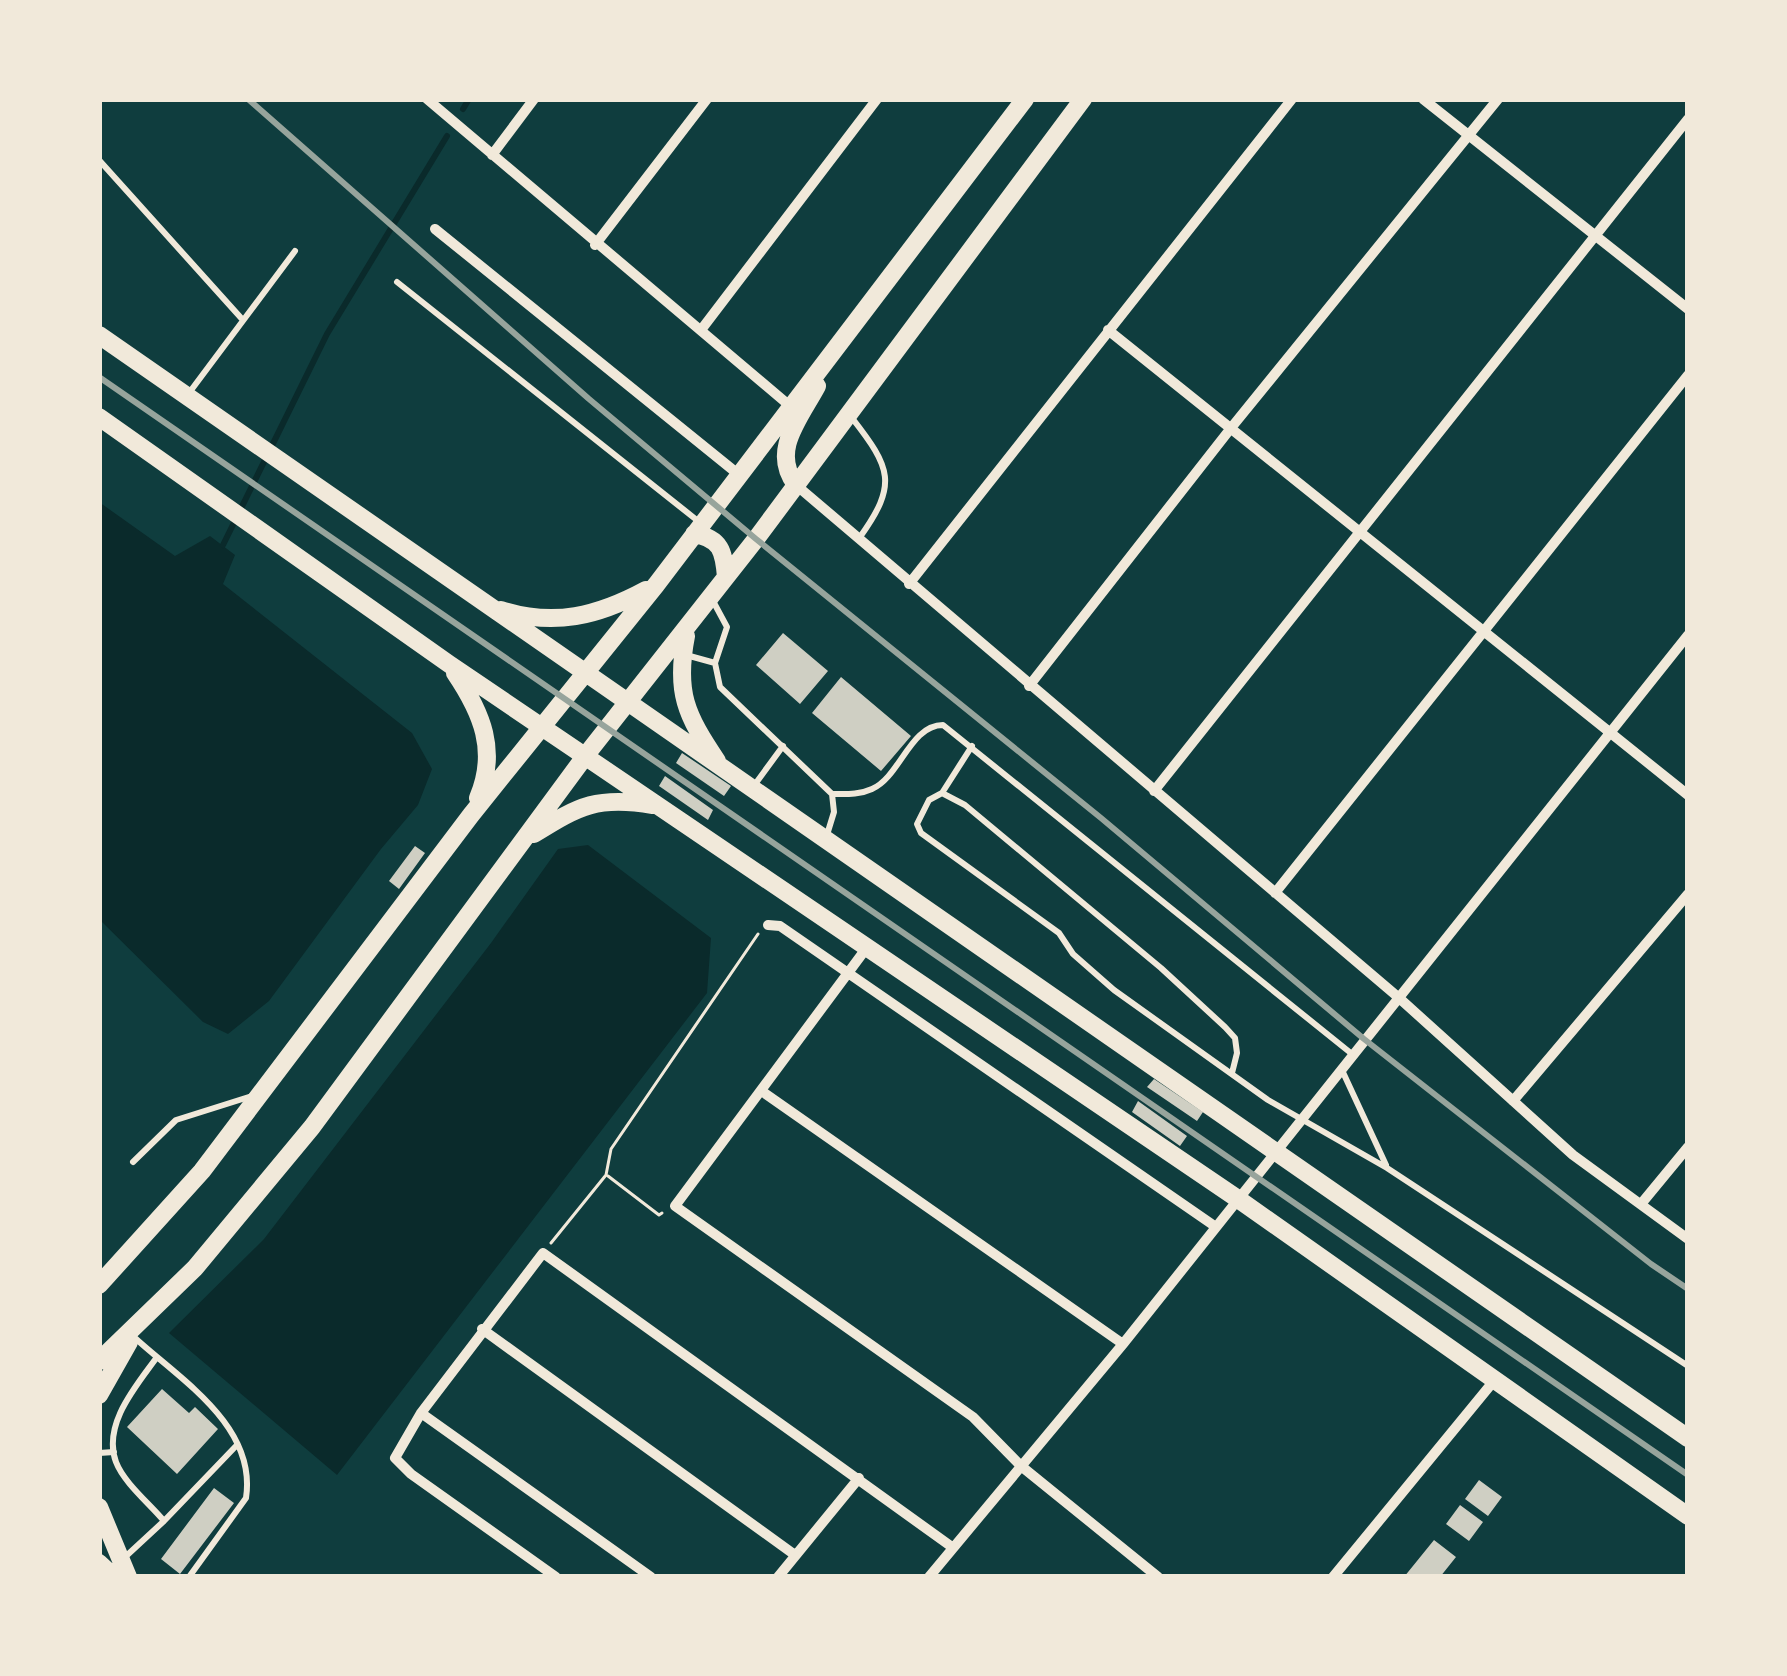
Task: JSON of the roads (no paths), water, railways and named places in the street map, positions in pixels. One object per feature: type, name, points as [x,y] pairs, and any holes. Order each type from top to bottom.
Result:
[{"type":"main road","points":[[99,1285],[160,1221],[262,1094],[471,815],[656,585],[1025,99]]},
{"type":"main road","points":[[99,1361],[195,1268],[312,1127],[586,755],[687,630],[1083,99]]},
{"type":"main road","points":[[99,335],[1688,1438]]},
{"type":"main road","points":[[796,485],[786,469],[784,452],[826,359]]},
{"type":"main road","points":[[99,417],[449,664],[1238,1199],[1688,1516]]},
{"type":"main road","points":[[697,529],[717,542],[727,577]]},
{"type":"main road","points":[[488,606],[520,616],[572,619],[612,609],[656,585]]},
{"type":"main road","points":[[687,630],[681,688],[685,708],[722,770]]},
{"type":"main road","points":[[449,664],[472,699],[488,747],[485,782],[471,815]]},
{"type":"main road","points":[[525,840],[589,802],[662,806]]},
{"type":"main road","points":[[99,1395],[136,1329]]},
{"type":"main road","points":[[99,1507],[121,1571]]},
{"type":"main road","points":[[99,1563],[121,1571]]},
{"type":"street","points":[[427,99],[790,406]]},
{"type":"street","points":[[491,155],[534,99]]},
{"type":"street","points":[[595,244],[707,99]]},
{"type":"street","points":[[700,330],[877,99]]},
{"type":"street","points":[[909,584],[1292,99]]},
{"type":"street","points":[[1424,99],[1688,309]]},
{"type":"street","points":[[1029,686],[1498,99]]},
{"type":"street","points":[[1154,791],[1688,118]]},
{"type":"street","points":[[435,229],[738,474]]},
{"type":"street","points":[[1108,330],[1688,795]]},
{"type":"street","points":[[1275,893],[1688,375]]},
{"type":"street","points":[[796,485],[1398,997],[1573,1155],[1688,1239]]},
{"type":"street","points":[[929,1577],[1123,1343],[1688,634]]},
{"type":"street","points":[[1513,1100],[1688,894]]},
{"type":"street","points":[[768,925],[780,926],[1216,1227]]},
{"type":"street","points":[[868,946],[675,1206],[973,1417],[1021,1466],[1149,1574]]},
{"type":"street","points":[[763,1091],[1123,1343]]},
{"type":"street","points":[[1641,1204],[1688,1147]]},
{"type":"street","points":[[556,1577],[395,1458],[421,1413],[543,1253],[952,1547]]},
{"type":"street","points":[[482,1330],[795,1555]]},
{"type":"street","points":[[1333,1577],[1493,1382]]},
{"type":"street","points":[[421,1413],[651,1577]]},
{"type":"street","points":[[778,1577],[859,1478]]},
{"type":"street","points":[[622,1577],[632,1564]]},
{"type":"lane","points":[[99,160],[242,319]]},
{"type":"lane","points":[[187,396],[295,250]]},
{"type":"lane","points":[[397,282],[697,529]]},
{"type":"lane","points":[[849,413],[887,473],[887,491],[879,510],[858,540]]},
{"type":"lane","points":[[711,598],[727,627],[716,664],[720,687],[832,794],[834,812],[826,841]]},
{"type":"lane","points":[[682,653],[716,664]]},
{"type":"lane","points":[[832,794],[857,794],[881,784],[934,724],[953,730],[1352,1054]]},
{"type":"lane","points":[[972,745],[942,794],[928,800],[922,810],[917,824],[921,833],[1059,933],[1073,954],[1114,989],[1268,1100],[1387,1168],[1688,1366]]},
{"type":"lane","points":[[752,790],[783,746]]},
{"type":"lane","points":[[942,794],[982,819],[1225,1027],[1235,1038],[1232,1073]]},
{"type":"lane","points":[[1341,1068],[1387,1168]]},
{"type":"lane","points":[[133,1162],[176,1120],[262,1094]]},
{"type":"lane","points":[[136,1329],[157,1358],[225,1419],[238,1444],[248,1485],[246,1498],[189,1577]]},
{"type":"lane","points":[[157,1358],[125,1401],[114,1452],[117,1465],[164,1521]]},
{"type":"lane","points":[[121,1571],[238,1444]]},
{"type":"lane","points":[[99,1453],[114,1452]]},
{"type":"water","points":[[99,502],[175,556],[210,536],[235,555],[223,584],[412,733],[432,769],[418,805],[269,1001],[228,1034],[203,1022],[99,919]]},
{"type":"water","points":[[588,845],[711,938],[707,993],[337,1475],[169,1333],[264,1239],[558,849]]},
{"type":"waterway","points":[[463,109],[469,99]]},
{"type":"waterway","points":[[223,545],[327,334],[447,136]]},
{"type":"railway","points":[[248,99],[756,539],[1101,818],[1364,1039],[1688,1289]]},
{"type":"railway","points":[[99,377],[1688,1475]]}]
